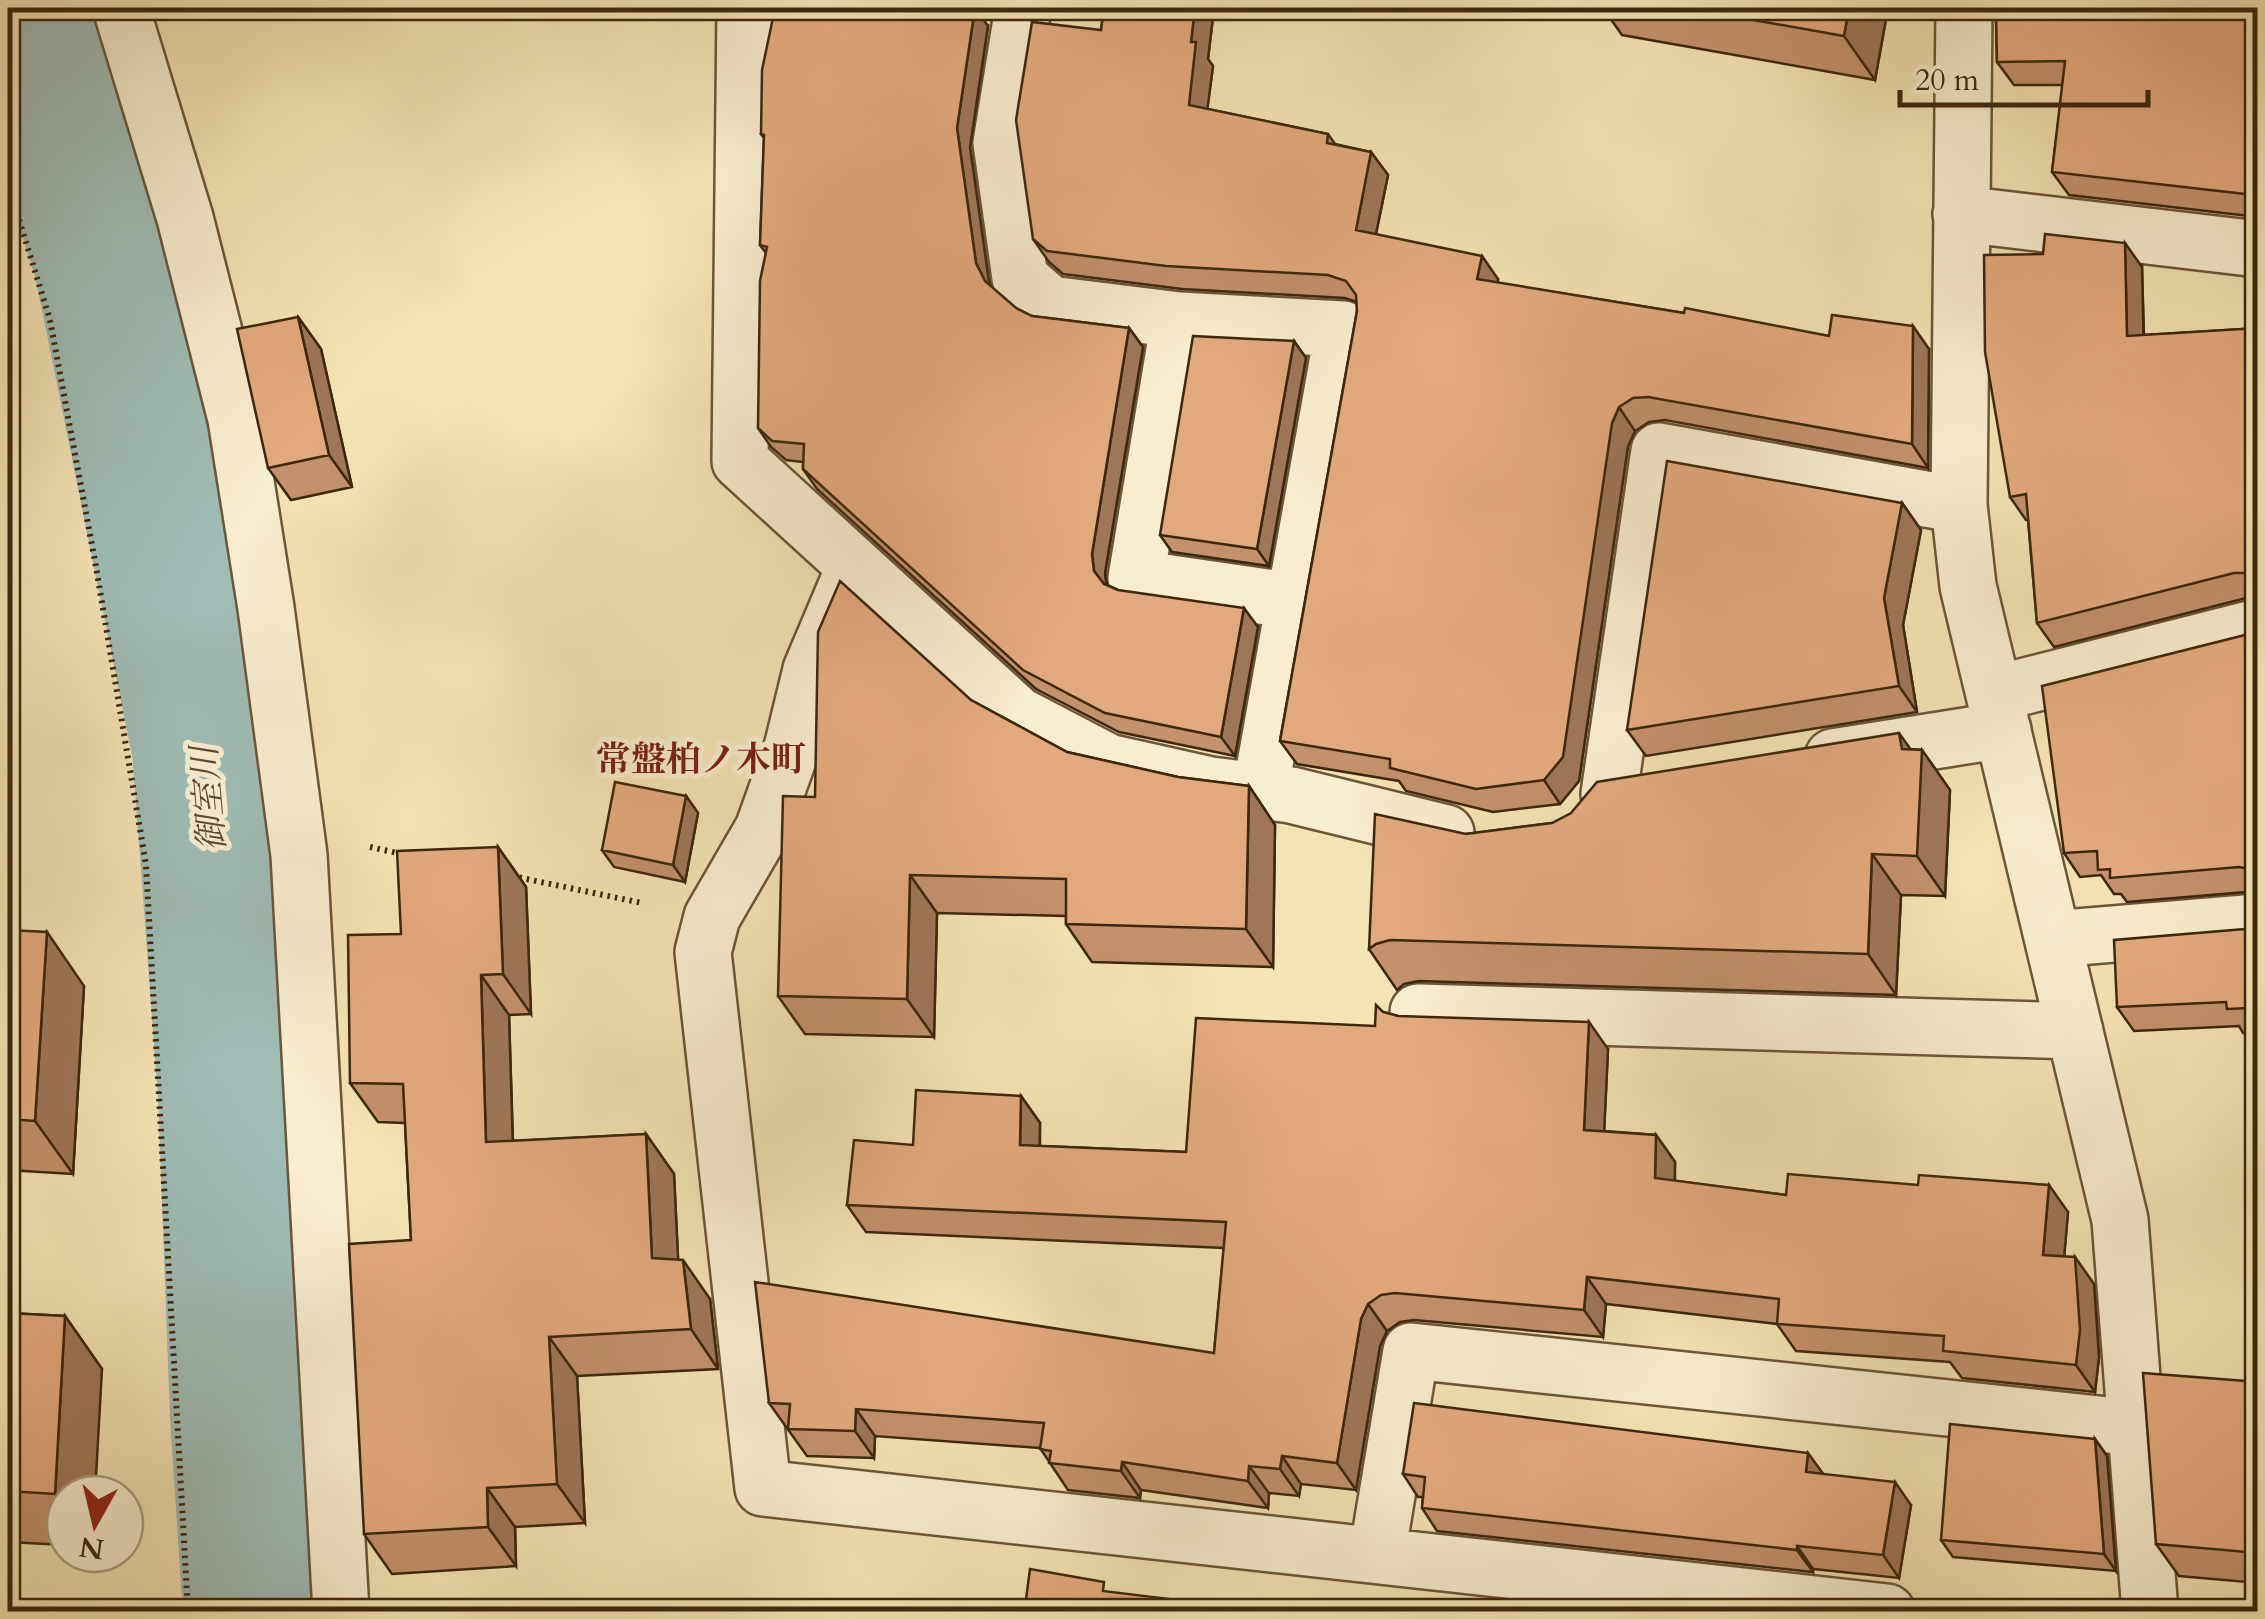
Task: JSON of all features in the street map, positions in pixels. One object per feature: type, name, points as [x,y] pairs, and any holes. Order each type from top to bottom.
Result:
[{"type":"street","points":[[120,8],[186,218],[236,419],[266,608],[295,832],[341,1612]]},
{"type":"street","points":[[745,8],[740,461],[1018,715],[1108,762],[1211,785],[1292,795],[1491,844]]},
{"type":"street","points":[[1023,8],[1001,143],[1020,278],[1050,304],[1179,320],[1343,330],[1260,792]]},
{"type":"street","points":[[1964,8],[1959,505],[1968,586],[2120,1220],[2149,1611]]},
{"type":"street","points":[[1962,214],[2258,249]]},
{"type":"street","points":[[1179,320],[1136,578],[1295,601]]},
{"type":"street","points":[[1668,784],[1592,814],[1659,452],[1959,505]]},
{"type":"street","points":[[855,566],[810,670],[792,748],[763,829],[712,917],[702,952],[763,1488],[1786,1606],[1887,1612]]},
{"type":"street","points":[[1786,765],[1999,712],[2258,627]]},
{"type":"street","points":[[2053,939],[2258,922]]},
{"type":"street","points":[[1418,1012],[2075,1031]]},
{"type":"street","points":[[1377,1556],[1410,1351],[2136,1428]]},
{"type":"path","points":[[8,184],[50,320],[146,865],[188,1612]]},
{"type":"path","points":[[295,832],[409,856]]},
{"type":"path","points":[[504,875],[712,917]]},
{"type":"building","points":[[775,8],[975,8],[957,128],[976,263],[985,281],[1016,308],[1032,316],[1129,328],[1092,554],[1094,571],[1104,584],[1118,590],[1244,608],[1221,737],[1105,713],[1023,670],[803,469],[804,444],[772,441],[758,428],[760,281],[767,247],[760,245],[762,70]]},
{"type":"building","points":[[1104,8],[1195,8],[1191,42],[1196,42],[1189,105],[1328,134],[1327,143],[1371,152],[1356,230],[1482,256],[1477,279],[1684,313],[1685,308],[1829,336],[1832,315],[1913,326],[1912,444],[1648,397],[1633,398],[1619,407],[1612,423],[1563,757],[1544,780],[1476,789],[1390,768],[1390,759],[1280,741],[1357,311],[1356,295],[1346,281],[1328,275],[1166,266],[1047,251],[1033,239],[1016,120],[1032,22],[1101,30]]},
{"type":"building","points":[[1686,8],[1849,8],[1844,36]]},
{"type":"building","points":[[1991,8],[2258,8],[2258,200],[2245,194],[2052,172],[2065,61],[1997,62],[1996,14],[1991,14]]},
{"type":"building","points":[[2045,234],[2125,243],[2127,336],[2258,328],[2258,578],[2249,573],[2234,573],[2037,623],[2026,494],[2010,497],[1985,352],[1984,255],[2043,254]]},
{"type":"building","points":[[298,317],[329,455],[268,468],[237,329]]},
{"type":"building","points":[[1193,336],[1294,341],[1257,549],[1160,535]]},
{"type":"building","points":[[1667,461],[1902,503],[1884,598],[1899,686],[1627,730]]},
{"type":"building","points":[[840,581],[971,700],[1067,752],[1178,777],[1249,786],[1246,929],[1066,924],[1066,879],[910,875],[907,999],[778,996],[783,796],[815,797],[818,632]]},
{"type":"building","points":[[2258,629],[2258,873],[2239,867],[2110,878],[2110,869],[2098,870],[2097,851],[2064,853],[2042,686]]},
{"type":"building","points":[[1899,733],[1902,749],[1922,750],[1917,856],[1872,854],[1868,954],[1390,940],[1369,949],[1375,814],[1466,834],[1552,823],[1571,813],[1597,782]]},
{"type":"building","points":[[615,782],[686,796],[673,865],[602,850]]},
{"type":"building","points":[[498,847],[503,974],[481,975],[486,1142],[646,1134],[652,1258],[683,1260],[691,1329],[549,1337],[557,1484],[487,1488],[488,1527],[364,1534],[349,1244],[411,1240],[403,1084],[350,1083],[348,935],[401,934],[397,851]]},
{"type":"building","points":[[2258,925],[2258,1011],[2227,1009],[2226,1002],[2117,1007],[2114,940]]},
{"type":"building","points":[[8,930],[47,932],[35,1121],[8,1119]]},
{"type":"building","points":[[1376,1005],[1383,1012],[1398,1016],[1589,1022],[1584,1130],[1656,1135],[1655,1178],[1786,1195],[1788,1174],[1918,1185],[1919,1175],[2049,1185],[2043,1255],[2075,1257],[2080,1330],[2076,1365],[1943,1351],[1944,1336],[1777,1324],[1779,1299],[1587,1277],[1584,1310],[1395,1293],[1381,1295],[1368,1304],[1361,1319],[1337,1463],[1282,1456],[1280,1469],[1249,1466],[1248,1481],[1122,1462],[1121,1471],[1049,1463],[1051,1451],[1040,1449],[1044,1423],[856,1409],[855,1431],[788,1429],[790,1404],[769,1403],[755,1282],[1214,1353],[1226,1222],[847,1205],[854,1140],[913,1145],[916,1090],[1021,1096],[1020,1145],[1186,1152],[1196,1018],[1375,1026]]},
{"type":"building","points":[[8,1313],[65,1316],[56,1474],[45,1474],[45,1493],[8,1491]]},
{"type":"building","points":[[2143,1373],[2258,1382],[2258,1553],[2156,1544]]},
{"type":"building","points":[[1414,1403],[1808,1453],[1806,1472],[1895,1482],[1883,1555],[1797,1546],[1797,1550],[1422,1508],[1425,1477],[1403,1474]]},
{"type":"building","points":[[1950,1424],[2095,1439],[2104,1554],[1941,1540]]},
{"type":"building","points":[[1030,1569],[1104,1582],[1103,1591],[1186,1601],[1186,1607],[1230,1612],[991,1612],[992,1604],[1025,1607]]},
{"type":"building","points":[[914,1604],[985,1612],[913,1612]]},
{"type":"building","points":[[1941,1606],[1964,1612],[1941,1612]]},
{"type":"waterway","name":"御室川","points":[[27,8],[107,258],[206,748],[232,1095],[244,1416],[257,1612]]},
{"type":"district","name":"常盤柏ノ木町","points":[[701,759]]}]
